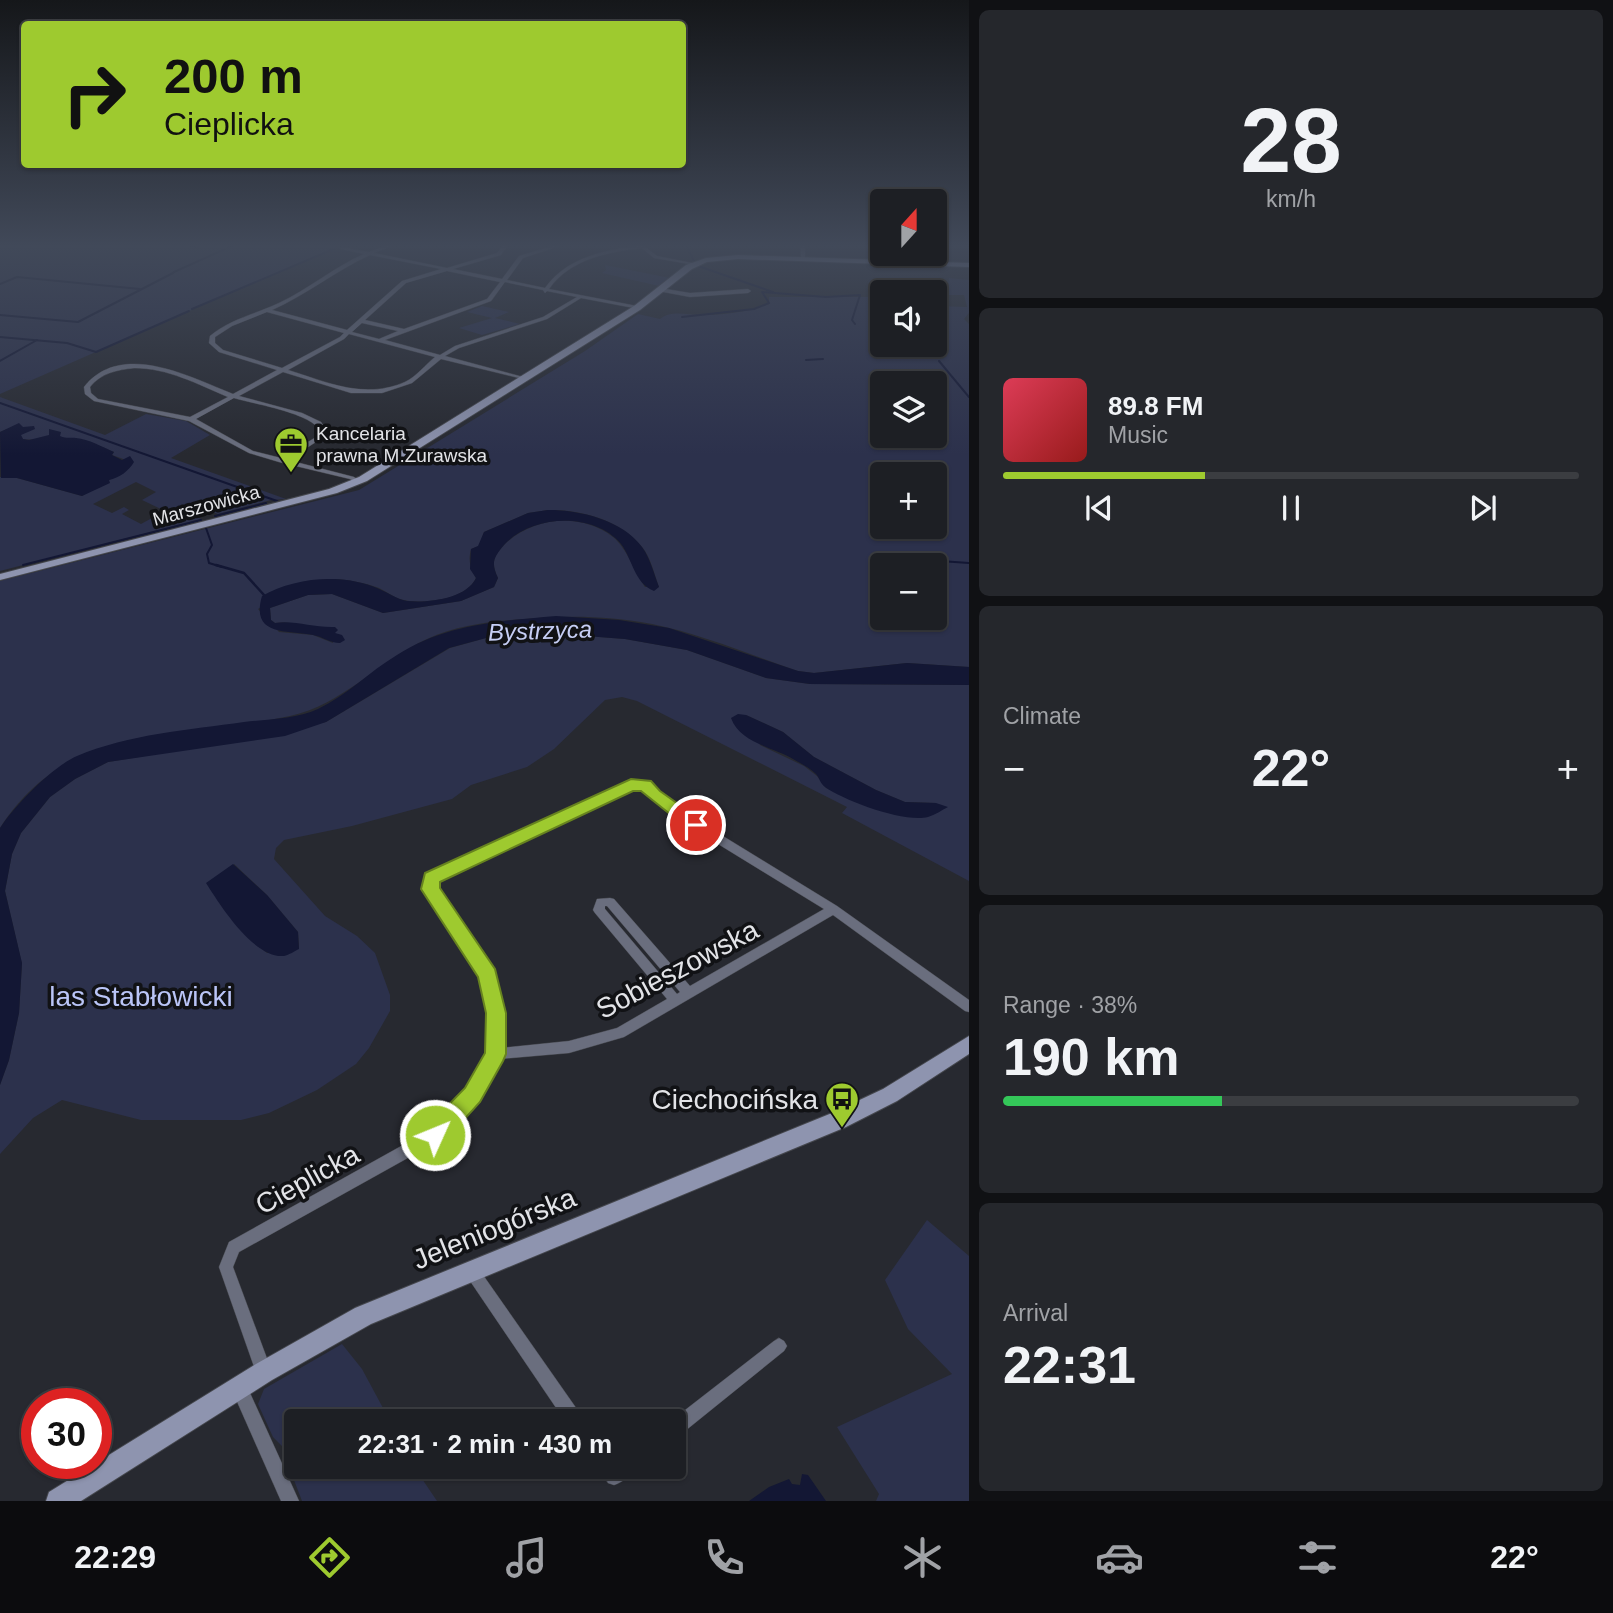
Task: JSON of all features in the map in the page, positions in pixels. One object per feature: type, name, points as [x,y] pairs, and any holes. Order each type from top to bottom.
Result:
[{"type":"street","points":[[256,315],[216,333],[211,342],[221,351],[351,391],[382,391],[410,382],[441,356],[475,340],[550,315]]},
{"type":"street","points":[[282,315],[525,379]]},
{"type":"street","points":[[191,419],[349,333],[368,315]]},
{"type":"street","points":[[380,340],[450,315]]},
{"type":"street","name":"Marszowicka","points":[[0,577],[333,491],[390,464],[626,315]]},
{"type":"street","points":[[362,321],[404,332]]},
{"type":"street","points":[[281,461],[320,437],[324,432],[323,427],[297,413],[233,396],[174,373],[144,367],[108,372],[94,379],[87,387],[89,396],[101,402],[191,419],[251,452],[281,461],[356,481]]},
{"type":"street","name":"Cieplicka","points":[[264,1372],[226,1267],[233,1247],[435,1135],[472,1095],[495,1054],[496,1013],[492,986],[478,958],[431,890],[429,883],[438,874],[631,785],[645,786],[686,819],[833,909]]},
{"type":"street","points":[[676,1001],[599,910],[599,903],[610,902],[689,994]]},
{"type":"street","points":[[833,909],[969,1007]]},
{"type":"street","name":"Sobieszowska","points":[[495,1054],[550,1050],[620,1033],[833,909]]},
{"type":"street","name":"Jeleniogórska","points":[[58,1501],[264,1372],[363,1316],[839,1120],[890,1095],[969,1044]]},
{"type":"street","points":[[471,1270],[567,1409]]},
{"type":"street","points":[[686,1420],[779,1346]]},
{"type":"street","points":[[239,1388],[290,1501]]},
{"type":"green space","points":[[0,315],[180,315],[0,394]]},
{"type":"green space","points":[[480,315],[502,315],[495,318],[520,324],[482,335],[459,328],[492,318]]},
{"type":"green space","points":[[637,315],[660,319],[670,315],[870,315],[870,357],[947,357],[947,315],[967,315],[964,319],[969,324],[969,667],[907,663],[814,673],[798,671],[689,633],[636,621],[557,617],[475,624],[451,630],[409,648],[344,693],[309,710],[249,723],[130,740],[94,751],[59,768],[28,793],[0,828],[0,581],[359,490],[585,351]],"holes":[[[560,510],[599,518],[623,530],[645,551],[659,587],[645,587],[626,553],[613,537],[586,524],[557,521],[528,528],[504,545],[494,560],[498,578],[494,587],[461,601],[383,613],[332,594],[308,595],[270,608],[271,620],[275,623],[330,627],[334,632],[333,643],[313,635],[279,632],[258,609],[303,586],[332,579],[368,584],[409,601],[447,598],[464,591],[476,578],[470,564],[470,553],[471,549],[479,546],[484,532],[528,513]]]},
{"type":"green space","points":[[0,397],[105,435],[146,414],[186,421],[210,435],[171,458],[286,499],[271,500],[218,514],[204,509],[194,515],[201,519],[0,571],[0,477],[17,478],[82,496],[111,479],[126,460],[112,455],[114,452],[84,441],[55,436],[23,439],[20,435],[24,433],[7,429],[0,432]],"holes":[[[136,482],[156,492],[142,500],[165,511],[141,524],[122,514],[129,510],[124,507],[112,513],[93,504]]]},
{"type":"green space","name":"las Stabłowicki","points":[[535,632],[625,639],[687,650],[766,678],[810,684],[969,685],[969,881],[842,813],[847,807],[637,701],[622,697],[605,700],[554,749],[527,767],[471,785],[452,799],[352,826],[284,840],[276,848],[274,859],[325,916],[357,936],[375,953],[390,995],[390,1011],[369,1048],[356,1064],[317,1090],[269,1113],[241,1120],[141,1120],[62,1100],[33,1118],[0,1154],[0,1085],[9,1060],[19,1013],[22,964],[5,891],[12,854],[21,833],[50,797],[75,779],[108,762],[218,744],[326,722],[450,648],[486,638]],"holes":[[[746,715],[783,732],[814,757],[876,790],[905,802],[936,803],[875,809],[826,788],[817,776],[804,766],[760,745]],[[234,864],[267,895],[298,932],[299,948],[267,953],[249,938],[220,904]]]},
{"type":"green space","points":[[927,1220],[969,1256],[969,1501],[876,1501],[879,1494],[837,1427],[952,1374],[908,1329],[885,1280]]},
{"type":"green space","points":[[342,1344],[362,1369],[384,1409],[284,1409],[284,1448],[273,1437],[258,1404],[264,1389]]},
{"type":"green space","points":[[294,1479],[422,1479],[437,1501],[302,1501]]},
{"type":"water","points":[[19,423],[23,427],[34,426],[35,429],[21,435],[23,439],[49,435],[49,429],[61,432],[62,437],[81,439],[114,452],[112,455],[122,460],[130,456],[134,462],[123,474],[109,480],[110,483],[82,496],[17,478],[1,478],[0,432]]},
{"type":"water","points":[[548,510],[600,518],[623,530],[645,551],[659,587],[654,591],[642,583],[625,550],[609,533],[595,526],[562,521],[546,523],[516,535],[495,557],[494,568],[498,578],[494,587],[461,601],[383,613],[332,594],[308,595],[270,608],[271,620],[275,623],[335,627],[338,630],[335,633],[342,635],[345,640],[340,643],[313,635],[274,629],[261,619],[262,596],[287,585],[315,580],[339,579],[362,583],[407,601],[435,600],[455,595],[464,591],[476,578],[470,569],[471,549],[478,546],[484,532],[528,513]]},
{"type":"water","name":"Bystrzyca","points":[[556,616],[619,620],[669,628],[798,671],[814,673],[907,663],[969,667],[969,685],[810,684],[766,678],[687,650],[625,639],[533,632],[486,638],[449,648],[326,722],[285,736],[108,762],[75,779],[50,797],[21,833],[12,854],[5,891],[22,963],[19,1013],[9,1060],[0,1085],[0,828],[24,798],[46,778],[77,756],[117,743],[159,734],[301,715],[318,709],[397,655],[454,630]]},
{"type":"water","points":[[738,714],[783,732],[814,757],[876,790],[905,802],[936,803],[948,807],[931,816],[905,817],[875,810],[846,798],[825,787],[816,774],[805,766],[749,739],[735,726],[731,718]]},
{"type":"water","points":[[233,864],[267,895],[298,932],[299,949],[284,956],[273,955],[250,940],[229,917],[206,883]]},
{"type":"water","points":[[802,1474],[808,1475],[826,1501],[749,1501],[769,1487],[789,1479],[792,1484],[800,1485]]},
{"type":"waterway","points":[[1,315],[78,322],[91,315]]},
{"type":"waterway","points":[[37,340],[67,343],[96,352],[180,315]]},
{"type":"waterway","points":[[682,317],[700,315]]},
{"type":"waterway","points":[[854,315],[852,320],[855,324]]},
{"type":"waterway","points":[[0,337],[37,340]]},
{"type":"waterway","points":[[0,361],[37,340]]},
{"type":"waterway","points":[[806,360],[823,359]]},
{"type":"waterway","points":[[939,361],[969,397]]},
{"type":"waterway","points":[[0,403],[277,501]]},
{"type":"waterway","points":[[215,516],[266,503]]},
{"type":"waterway","points":[[23,565],[201,520]]},
{"type":"waterway","points":[[206,528],[212,545],[207,554],[209,563],[222,567]]},
{"type":"waterway","points":[[947,561],[969,563]]},
{"type":"waterway","points":[[216,565],[244,573],[264,595]]},
{"type":"place","name":"Kancelaria prawna M.Zurawska","points":[[291,474]]},
{"type":"place","name":"Ciechocińska","points":[[842,1129]]},
{"type":"route","points":[[435,1135],[461,1110],[492,1062],[495,1054],[496,1013],[488,975],[430,889],[431,878],[637,783],[645,786],[654,796],[696,825]]}]
